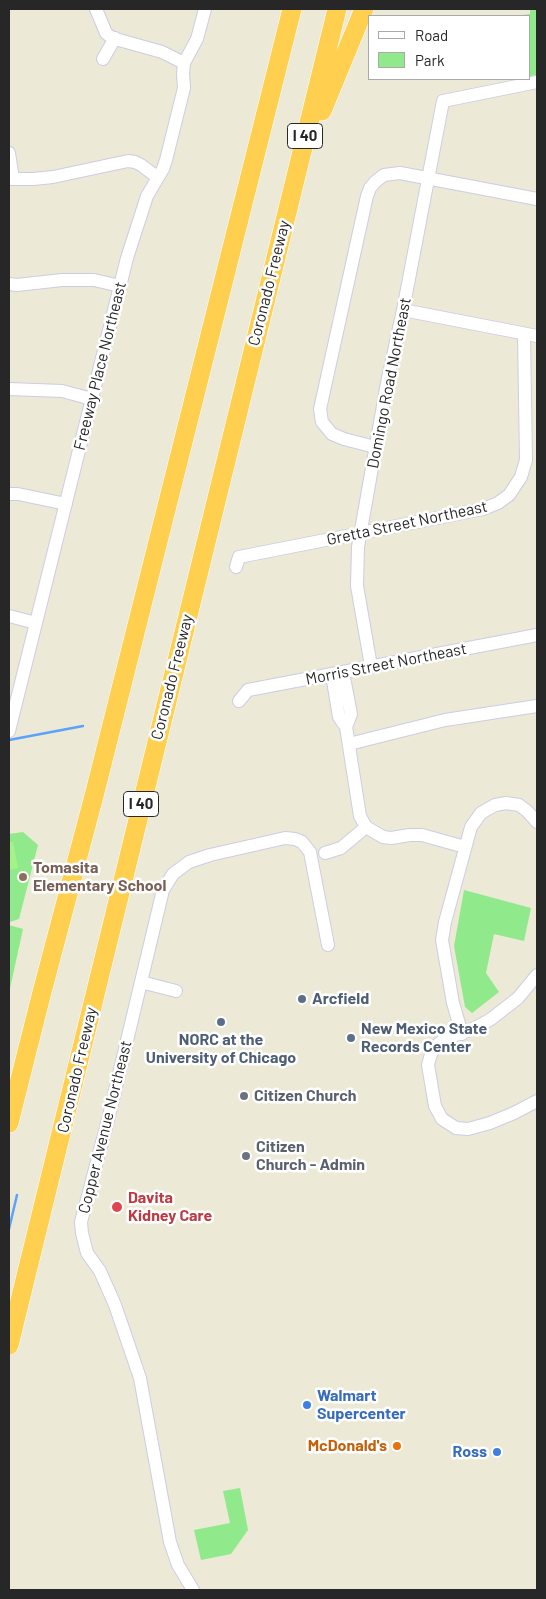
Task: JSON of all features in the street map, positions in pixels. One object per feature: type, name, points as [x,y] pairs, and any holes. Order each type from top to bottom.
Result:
[{"type":"highway","points":[[258,140],[281,9]]},
{"type":"highway","name":"I 40","points":[[9,1123],[95,792],[292,9]]},
{"type":"highway","name":"Coronado Freeway","points":[[9,1345],[337,9]]},
{"type":"highway","points":[[274,263],[320,115],[364,9]]},
{"type":"street","points":[[96,9],[106,33],[115,38],[162,52],[184,63]]},
{"type":"street","name":"Freeway Place Northeast","points":[[9,731],[120,286],[147,196],[163,169],[166,160],[184,88],[182,74],[184,63],[197,39],[205,9]]},
{"type":"street","points":[[103,59],[115,38]]},
{"type":"street","name":"Domingo Road Northeast","points":[[371,666],[357,586],[356,561],[443,100],[537,82]]},
{"type":"street","points":[[9,153],[11,179],[53,177],[128,162],[135,162],[141,165],[158,177]]},
{"type":"street","points":[[376,447],[332,434],[322,422],[321,403],[370,188],[380,178],[389,174],[400,173],[537,199]]},
{"type":"street","points":[[9,284],[62,280],[94,280],[120,286]]},
{"type":"street","points":[[403,310],[537,336]]},
{"type":"street","name":"Gretta Street Northeast","points":[[236,567],[239,557],[483,509],[498,503],[514,489],[521,477],[526,460],[524,335]]},
{"type":"street","points":[[9,389],[62,391],[92,399]]},
{"type":"street","points":[[9,494],[18,494],[66,504]]},
{"type":"street","points":[[9,616],[36,623]]},
{"type":"street","name":"Morris Street Northeast","points":[[239,702],[248,690],[537,635]]},
{"type":"street","points":[[338,673],[339,717],[346,727],[360,816],[366,828],[383,837],[422,835],[465,847]]},
{"type":"street","points":[[349,744],[445,720],[537,706]]},
{"type":"street","points":[[462,1034],[453,1003],[442,940],[445,922],[471,828],[481,812],[490,807],[512,803],[527,810],[537,822]]},
{"type":"street","points":[[325,853],[341,848],[366,828]]},
{"type":"street","name":"Copper Avenue Northeast","points":[[193,1590],[178,1565],[170,1542],[140,1378],[115,1305],[100,1271],[87,1253],[82,1233],[83,1211],[109,1116],[163,890],[173,874],[190,862],[210,855],[285,838],[302,842],[310,852],[328,945]]},
{"type":"street","points":[[537,975],[523,993],[507,1008],[483,1024],[462,1034],[445,1039],[437,1045],[431,1054],[428,1065],[435,1106],[442,1119],[451,1126],[462,1129],[502,1119],[537,1101]]},
{"type":"street","points":[[141,982],[176,991]]},
{"type":"green space","points":[[530,9],[537,9],[537,75],[531,76],[531,15],[522,15],[530,14]]},
{"type":"green space","points":[[23,832],[38,845],[19,919],[10,922],[9,834]]},
{"type":"green space","points":[[9,842],[13,842],[18,868],[9,870]]},
{"type":"green space","points":[[464,890],[531,908],[524,941],[494,934],[486,973],[499,992],[472,1013],[465,1007],[454,946]]},
{"type":"green space","points":[[9,925],[23,929],[9,993]]},
{"type":"green space","points":[[240,1488],[248,1530],[231,1554],[201,1560],[194,1530],[230,1523],[223,1491]]},
{"type":"waterway","points":[[9,740],[83,726]]},
{"type":"waterway","points":[[9,1229],[17,1195]]},
{"type":"place","name":"Tomasita Elementary School","points":[[23,877]]},
{"type":"place","name":"Arcfield","points":[[302,999]]},
{"type":"place","name":"NORC at the University of Chicago","points":[[221,1022]]},
{"type":"place","name":"New Mexico State Records Center","points":[[351,1038]]},
{"type":"place","name":"Citizen Church","points":[[244,1096]]},
{"type":"place","name":"Citizen Church - Admin","points":[[246,1156]]},
{"type":"place","name":"Davita Kidney Care","points":[[117,1207]]},
{"type":"place","name":"Walmart Supercenter","points":[[307,1405]]},
{"type":"place","name":"McDonald's","points":[[397,1446]]},
{"type":"place","name":"Ross","points":[[497,1452]]}]
